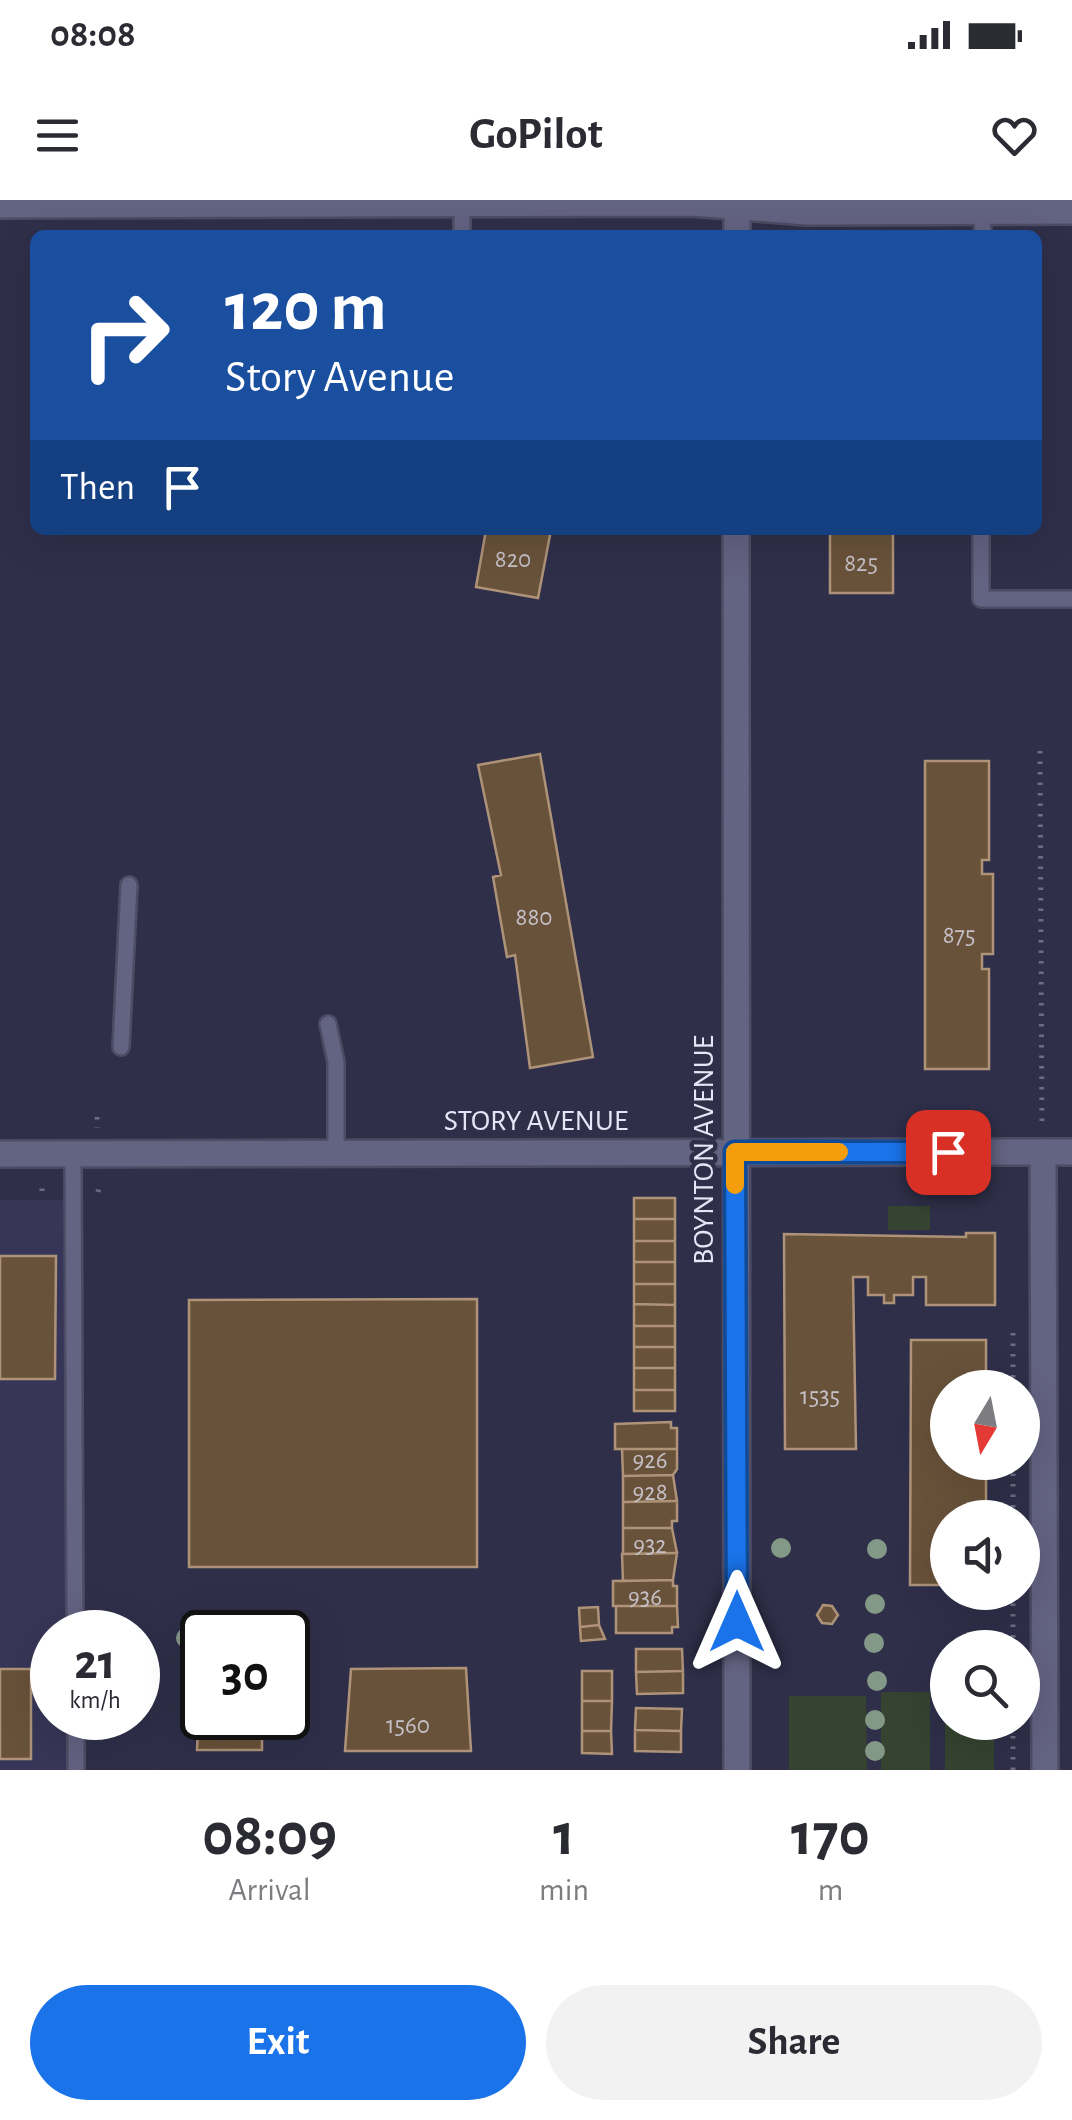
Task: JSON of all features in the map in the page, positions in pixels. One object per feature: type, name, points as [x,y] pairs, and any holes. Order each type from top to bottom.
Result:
[{"type":"street","points":[[0,205],[737,206],[983,223],[1072,212]]},
{"type":"street","points":[[737,206],[737,230]]},
{"type":"street","name":"BOYNTON AVENUE","points":[[736,535],[737,1770]]},
{"type":"street","points":[[1043,1152],[1045,1770]]},
{"type":"street","name":"STORY AVENUE","points":[[0,1154],[1072,1152]]},
{"type":"lane","points":[[462,204],[462,230]]},
{"type":"lane","points":[[981,535],[981,600],[1072,599]]},
{"type":"lane","points":[[121,1047],[129,884]]},
{"type":"lane","points":[[328,1024],[336,1062],[336,1153]]},
{"type":"lane","points":[[73,1154],[76,1610]]},
{"type":"lane","points":[[76,1740],[76,1770]]},
{"type":"path","points":[[1040,751],[1043,1152]]},
{"type":"path","points":[[96,1117],[97,1128]]},
{"type":"path","points":[[1013,1326],[1013,1370]]},
{"type":"path","points":[[1013,1740],[1013,1770]]},
{"type":"shaded area","points":[[0,1200],[82,1200],[85,1610],[30,1610],[30,1740],[85,1740],[86,1770],[0,1770]]},
{"type":"green space","points":[[888,1206],[930,1206],[930,1230],[888,1230]]},
{"type":"green space","points":[[881,1692],[930,1692],[930,1770],[881,1770]]},
{"type":"green space","points":[[789,1696],[866,1696],[867,1770],[789,1770]]},
{"type":"green space","points":[[945,1740],[994,1740],[994,1770],[945,1770]]},
{"type":"building","points":[[485,535],[550,535],[538,598],[476,587]]},
{"type":"building","points":[[830,535],[893,535],[893,593],[830,593]]},
{"type":"building","points":[[540,754],[593,1057],[530,1068],[515,955],[507,957],[493,877],[501,875],[478,765]]},
{"type":"building","points":[[925,761],[989,761],[989,860],[982,860],[982,874],[993,874],[993,954],[982,954],[982,969],[989,969],[989,1069],[925,1069]]},
{"type":"building","points":[[634,1198],[675,1198],[675,1219],[634,1219]]},
{"type":"building","points":[[634,1219],[675,1219],[675,1241],[634,1241]]},
{"type":"building","points":[[966,1233],[995,1233],[995,1305],[926,1305],[926,1277],[913,1277],[913,1295],[894,1295],[894,1303],[884,1303],[884,1295],[868,1295],[868,1277],[853,1277],[856,1449],[785,1449],[784,1234],[966,1237]]},
{"type":"building","points":[[634,1241],[675,1241],[675,1262],[634,1262]]},
{"type":"building","points":[[0,1256],[56,1256],[55,1379],[0,1379]]},
{"type":"building","points":[[634,1262],[675,1262],[675,1284],[634,1284]]},
{"type":"building","points":[[634,1284],[675,1284],[675,1305],[634,1304]]},
{"type":"building","points":[[477,1299],[477,1567],[189,1567],[189,1300]]},
{"type":"building","points":[[634,1304],[675,1305],[675,1326],[634,1326]]},
{"type":"building","points":[[634,1326],[675,1326],[675,1347],[634,1347]]},
{"type":"building","points":[[911,1340],[986,1340],[986,1370],[930,1370],[930,1480],[986,1480],[986,1500],[930,1500],[930,1585],[910,1585]]},
{"type":"building","points":[[634,1347],[675,1347],[675,1368],[634,1368]]},
{"type":"building","points":[[634,1368],[675,1368],[675,1390],[634,1390]]},
{"type":"building","points":[[634,1390],[675,1390],[675,1411],[634,1411]]},
{"type":"building","points":[[671,1422],[671,1428],[677,1428],[677,1449],[615,1449],[615,1424]]},
{"type":"building","points":[[622,1449],[677,1449],[677,1469],[673,1475],[623,1476]]},
{"type":"building","points":[[673,1475],[677,1501],[623,1502],[623,1476]]},
{"type":"building","points":[[677,1501],[677,1521],[672,1521],[672,1528],[623,1528],[623,1502]]},
{"type":"building","points":[[623,1528],[672,1528],[677,1553],[623,1554]]},
{"type":"building","points":[[677,1553],[673,1580],[623,1581],[622,1554]]},
{"type":"building","points":[[673,1580],[673,1586],[677,1586],[677,1606],[613,1606],[613,1581]]},
{"type":"building","points":[[823,1605],[832,1606],[838,1615],[832,1624],[822,1623],[817,1615]]},
{"type":"building","points":[[616,1606],[677,1606],[678,1627],[672,1627],[672,1633],[616,1633]]},
{"type":"building","points":[[598,1607],[599,1625],[580,1627],[579,1608]]},
{"type":"building","points":[[599,1625],[605,1639],[581,1641],[580,1627]]},
{"type":"building","points":[[636,1649],[682,1649],[683,1671],[636,1672]]},
{"type":"building","points":[[466,1668],[471,1751],[345,1751],[351,1669]]},
{"type":"building","points":[[0,1669],[30,1669],[31,1759],[0,1759]]},
{"type":"building","points":[[582,1671],[612,1671],[612,1701],[582,1701]]},
{"type":"building","points":[[683,1671],[683,1693],[637,1694],[636,1672]]},
{"type":"building","points":[[582,1701],[612,1701],[611,1731],[582,1731]]},
{"type":"building","points":[[636,1708],[682,1709],[681,1731],[635,1730]]},
{"type":"building","points":[[635,1730],[681,1731],[681,1752],[635,1751]]},
{"type":"building","points":[[582,1731],[611,1731],[612,1754],[582,1753]]},
{"type":"building","points":[[197,1740],[262,1740],[262,1750],[197,1750]]},
{"type":"slow traffic","points":[[735,1185],[735,1152],[839,1152]]},
{"type":"route","points":[[737,1622],[735,1152],[948,1152]]}]
